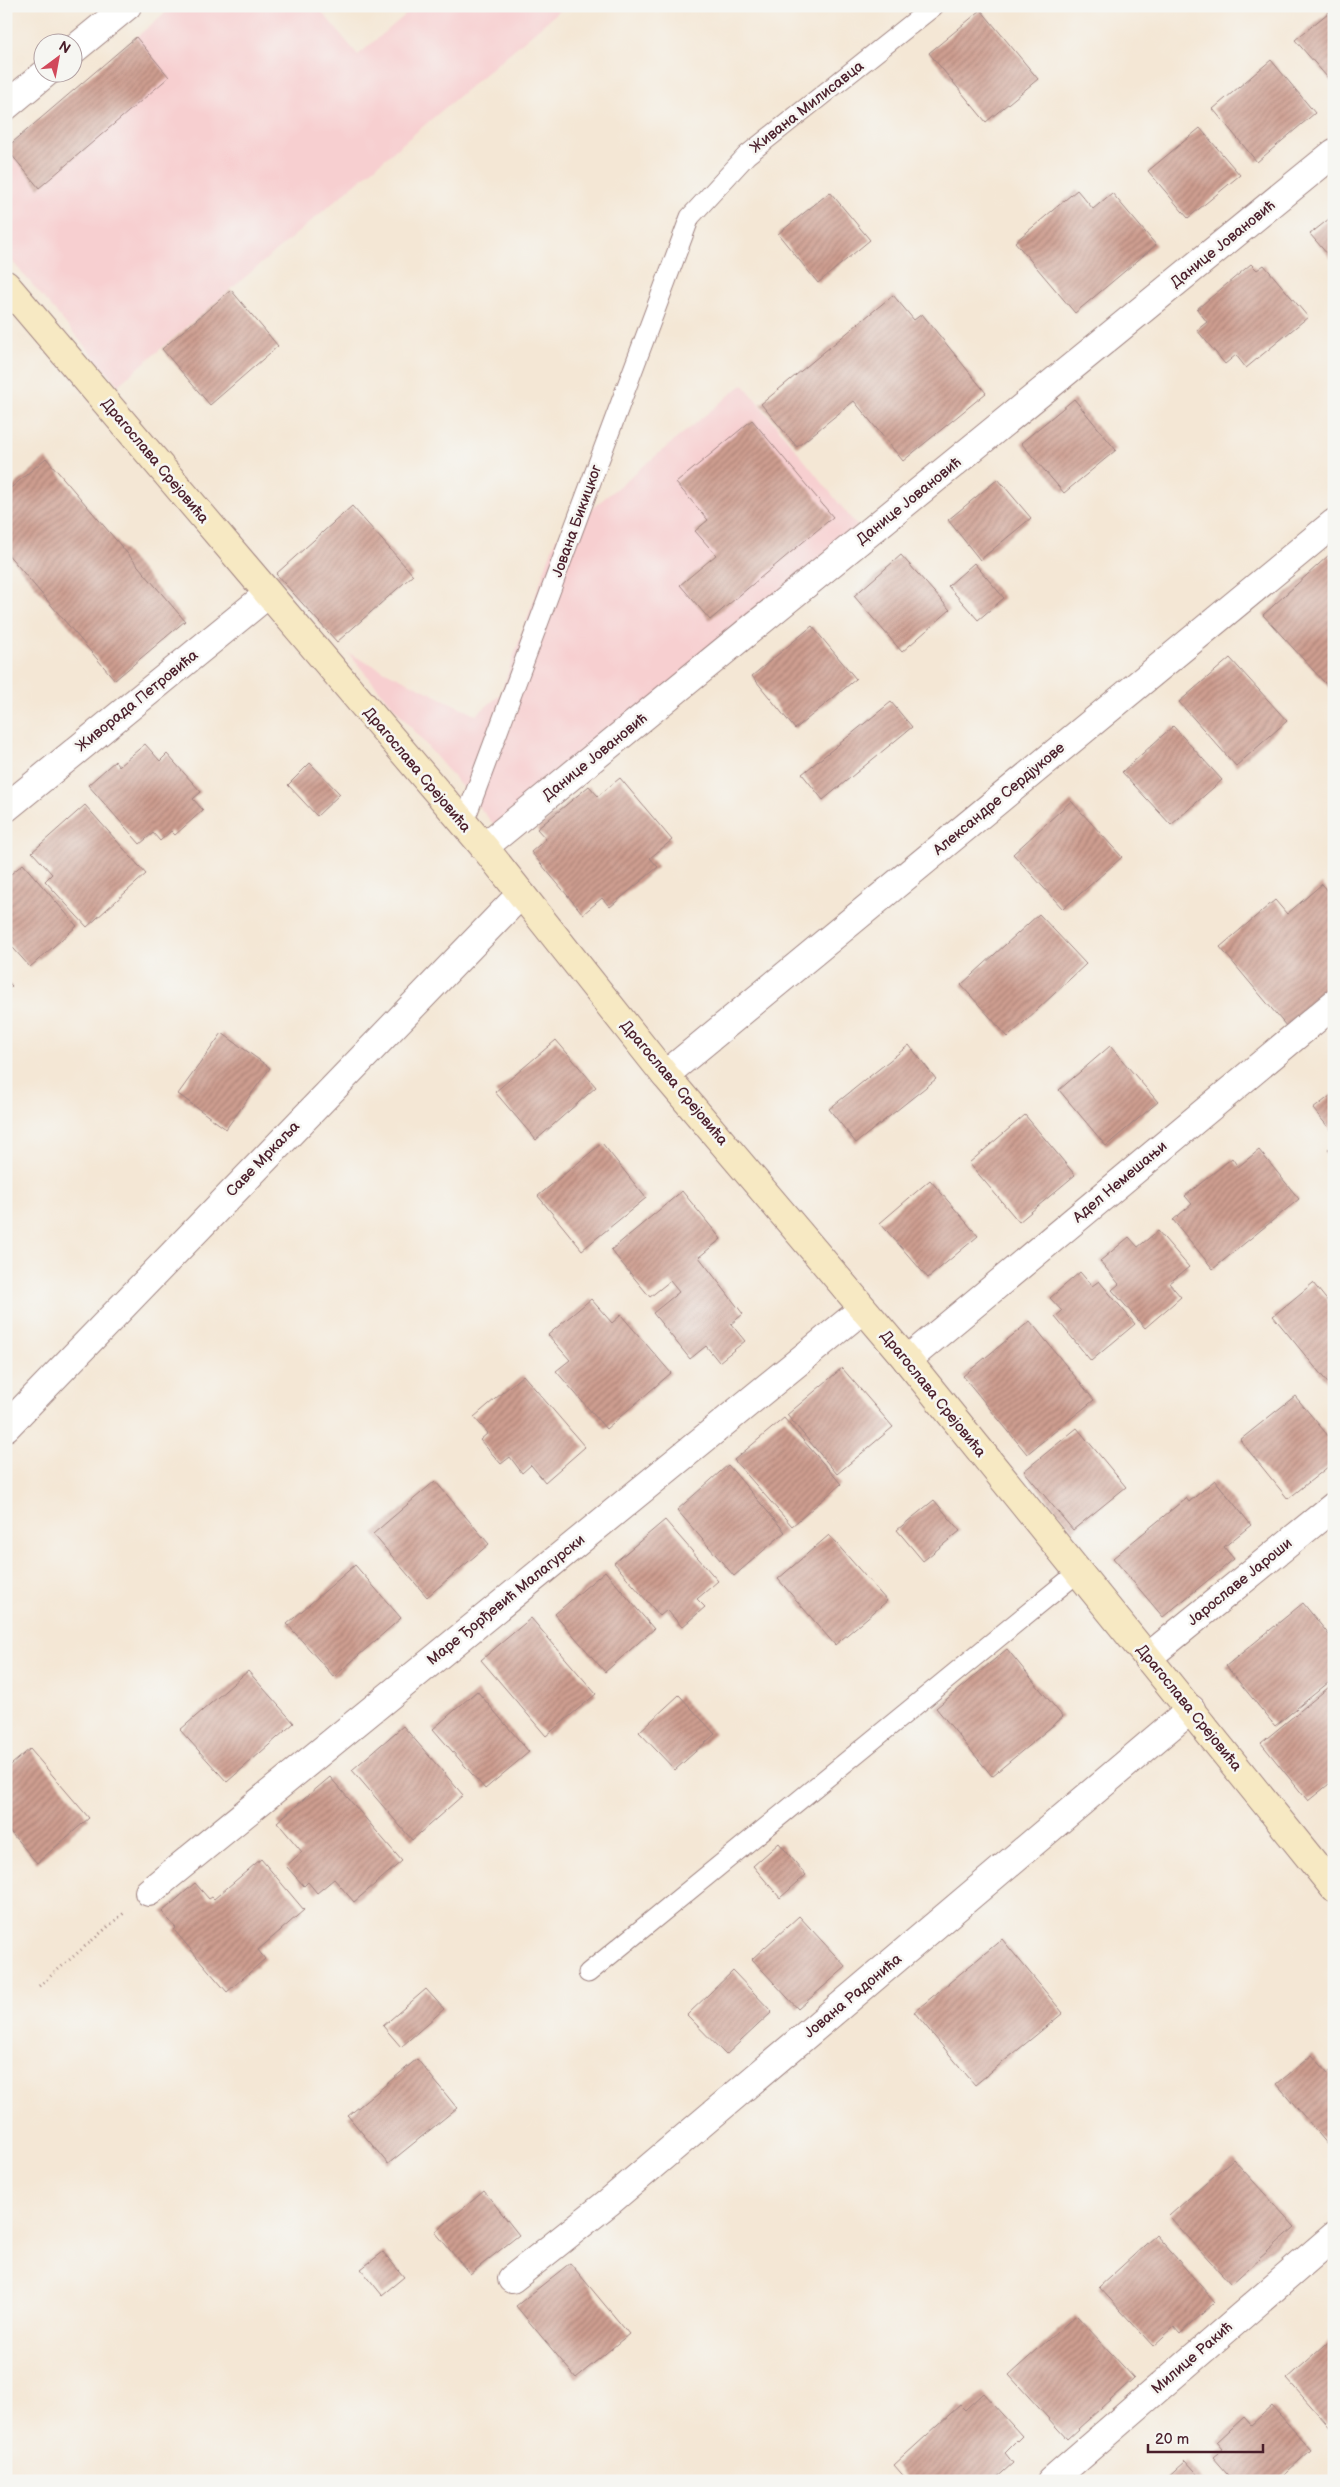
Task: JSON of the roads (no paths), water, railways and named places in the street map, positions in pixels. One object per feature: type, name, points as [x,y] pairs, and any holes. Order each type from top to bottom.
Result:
[{"type":"street","points":[[82,43],[128,6]]},
{"type":"street","points":[[6,106],[35,82]]},
{"type":"street","name":"Данице Јовановић","points":[[484,848],[1334,153]]},
{"type":"street","name":"Драгослава Срејовића","points":[[6,285],[484,848],[665,1075],[907,1360],[1077,1573],[1191,1709],[1334,1888]]},
{"type":"street","name":"Александре Сердјукове","points":[[665,1075],[1334,523]]},
{"type":"street","name":"Живорада Петровића","points":[[6,808],[268,594]]},
{"type":"street","name":"Саве Мркаља","points":[[6,1427],[521,894]]},
{"type":"street","name":"Адел Немешањи","points":[[907,1360],[1334,1004]]},
{"type":"street","name":"Маре Ђорђевић Малагурски","points":[[149,1892],[863,1309]]},
{"type":"street","name":"Јарославе Јароши","points":[[1147,1658],[1334,1506]]},
{"type":"street","name":"Јована Радонића","points":[[512,2279],[609,2202],[1191,1709]]},
{"type":"street","name":"Милице Ракић","points":[[1051,2481],[1334,2236]]},
{"type":"lane","name":"Живана Милисавца","points":[[690,218],[747,155],[934,6]]},
{"type":"lane","name":"Јована Бикицког","points":[[463,825],[690,218]]},
{"type":"lane","points":[[588,1973],[1077,1573]]}]
